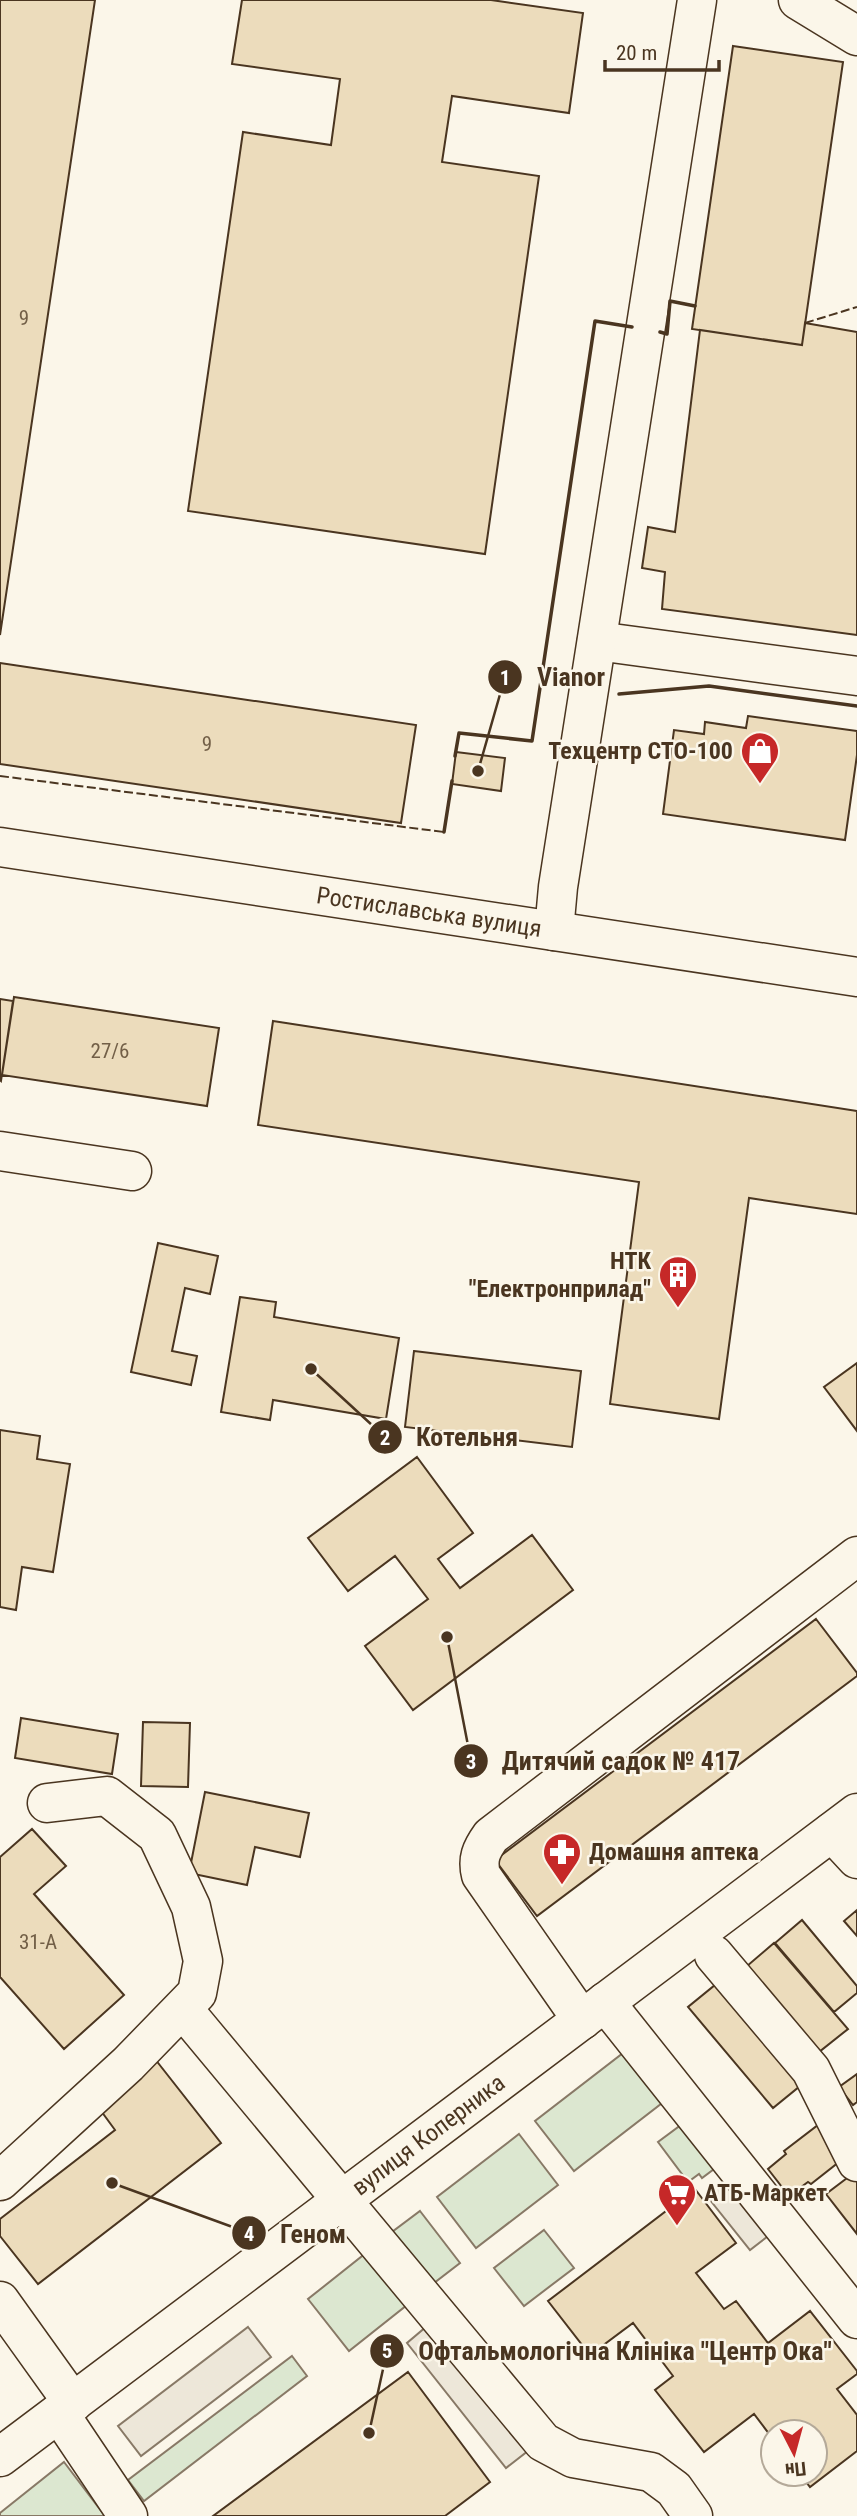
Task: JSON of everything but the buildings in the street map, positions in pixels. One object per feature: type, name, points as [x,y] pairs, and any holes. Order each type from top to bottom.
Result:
[{"type":"street","points":[[554,931],[558,887],[697,0]]},
{"type":"street","points":[[798,0],[857,36]]},
{"type":"street","points":[[597,641],[857,676]]},
{"type":"street","name":"Ростиславська вулиця","points":[[0,846],[857,977]]},
{"type":"street","points":[[0,1152],[132,1171]]},
{"type":"street","points":[[851,1571],[491,1836],[481,1850],[478,1862],[481,1875],[593,2011],[857,2319]]},
{"type":"street","points":[[0,2181],[128,2064],[183,2009],[197,1993],[203,1961],[191,1907],[157,1835],[107,1796],[47,1803]]},
{"type":"street","name":"вулиця Коперника","points":[[0,2457],[593,2011],[849,1834]]},
{"type":"street","points":[[714,1955],[811,2070],[857,2162]]},
{"type":"street","points":[[183,2009],[543,2442],[573,2458],[651,2472],[674,2489],[693,2516]]},
{"type":"street","points":[[0,2301],[128,2516]]},
{"type":"green space","points":[[627,2050],[666,2100],[574,2171],[535,2121]]},
{"type":"green space","points":[[689,2119],[722,2163],[702,2178],[699,2174],[688,2182],[658,2142]]},
{"type":"green space","points":[[519,2134],[558,2185],[476,2248],[437,2197]]},
{"type":"green space","points":[[420,2211],[460,2263],[425,2290],[384,2238]]},
{"type":"green space","points":[[544,2230],[574,2268],[524,2306],[494,2268]]},
{"type":"green space","points":[[371,2249],[412,2301],[349,2351],[308,2299]]},
{"type":"green space","points":[[292,2356],[307,2376],[144,2501],[128,2480]]},
{"type":"green space","points":[[64,2462],[105,2516],[0,2516],[0,2513]]},
{"type":"shaded area","points":[[738,2170],[781,2226],[750,2250],[706,2195]]},
{"type":"shaded area","points":[[433,2321],[533,2447],[506,2468],[407,2343]]},
{"type":"shaded area","points":[[248,2327],[271,2357],[141,2456],[118,2426]]},
{"type":"fence","points":[[805,323],[857,307]]},
{"type":"fence","points":[[0,776],[444,832]]},
{"type":"wall","points":[[660,332],[667,334],[670,301],[695,306]]},
{"type":"wall","points":[[455,756],[459,733],[532,741],[595,321],[632,327]]},
{"type":"wall","points":[[619,694],[709,686],[857,706]]},
{"type":"wall","points":[[444,832],[452,781]]},
{"type":"place","name":"Vianor","points":[[478,771]]},
{"type":"place","name":"Техцентр СТО-100","points":[[760,785]]},
{"type":"place","name":"НТК \"Електронприлад\"","points":[[678,1309]]},
{"type":"place","name":"Котельня","points":[[311,1369]]},
{"type":"place","name":"Дитячий садок № 417","points":[[447,1637]]},
{"type":"place","name":"Домашня аптека","points":[[562,1886]]},
{"type":"place","name":"Геном","points":[[112,2183]]},
{"type":"place","name":"АТБ-Маркет","points":[[677,2227]]},
{"type":"place","name":"Офтальмологічна Клініка \"Центр Ока\"","points":[[369,2433]]}]
